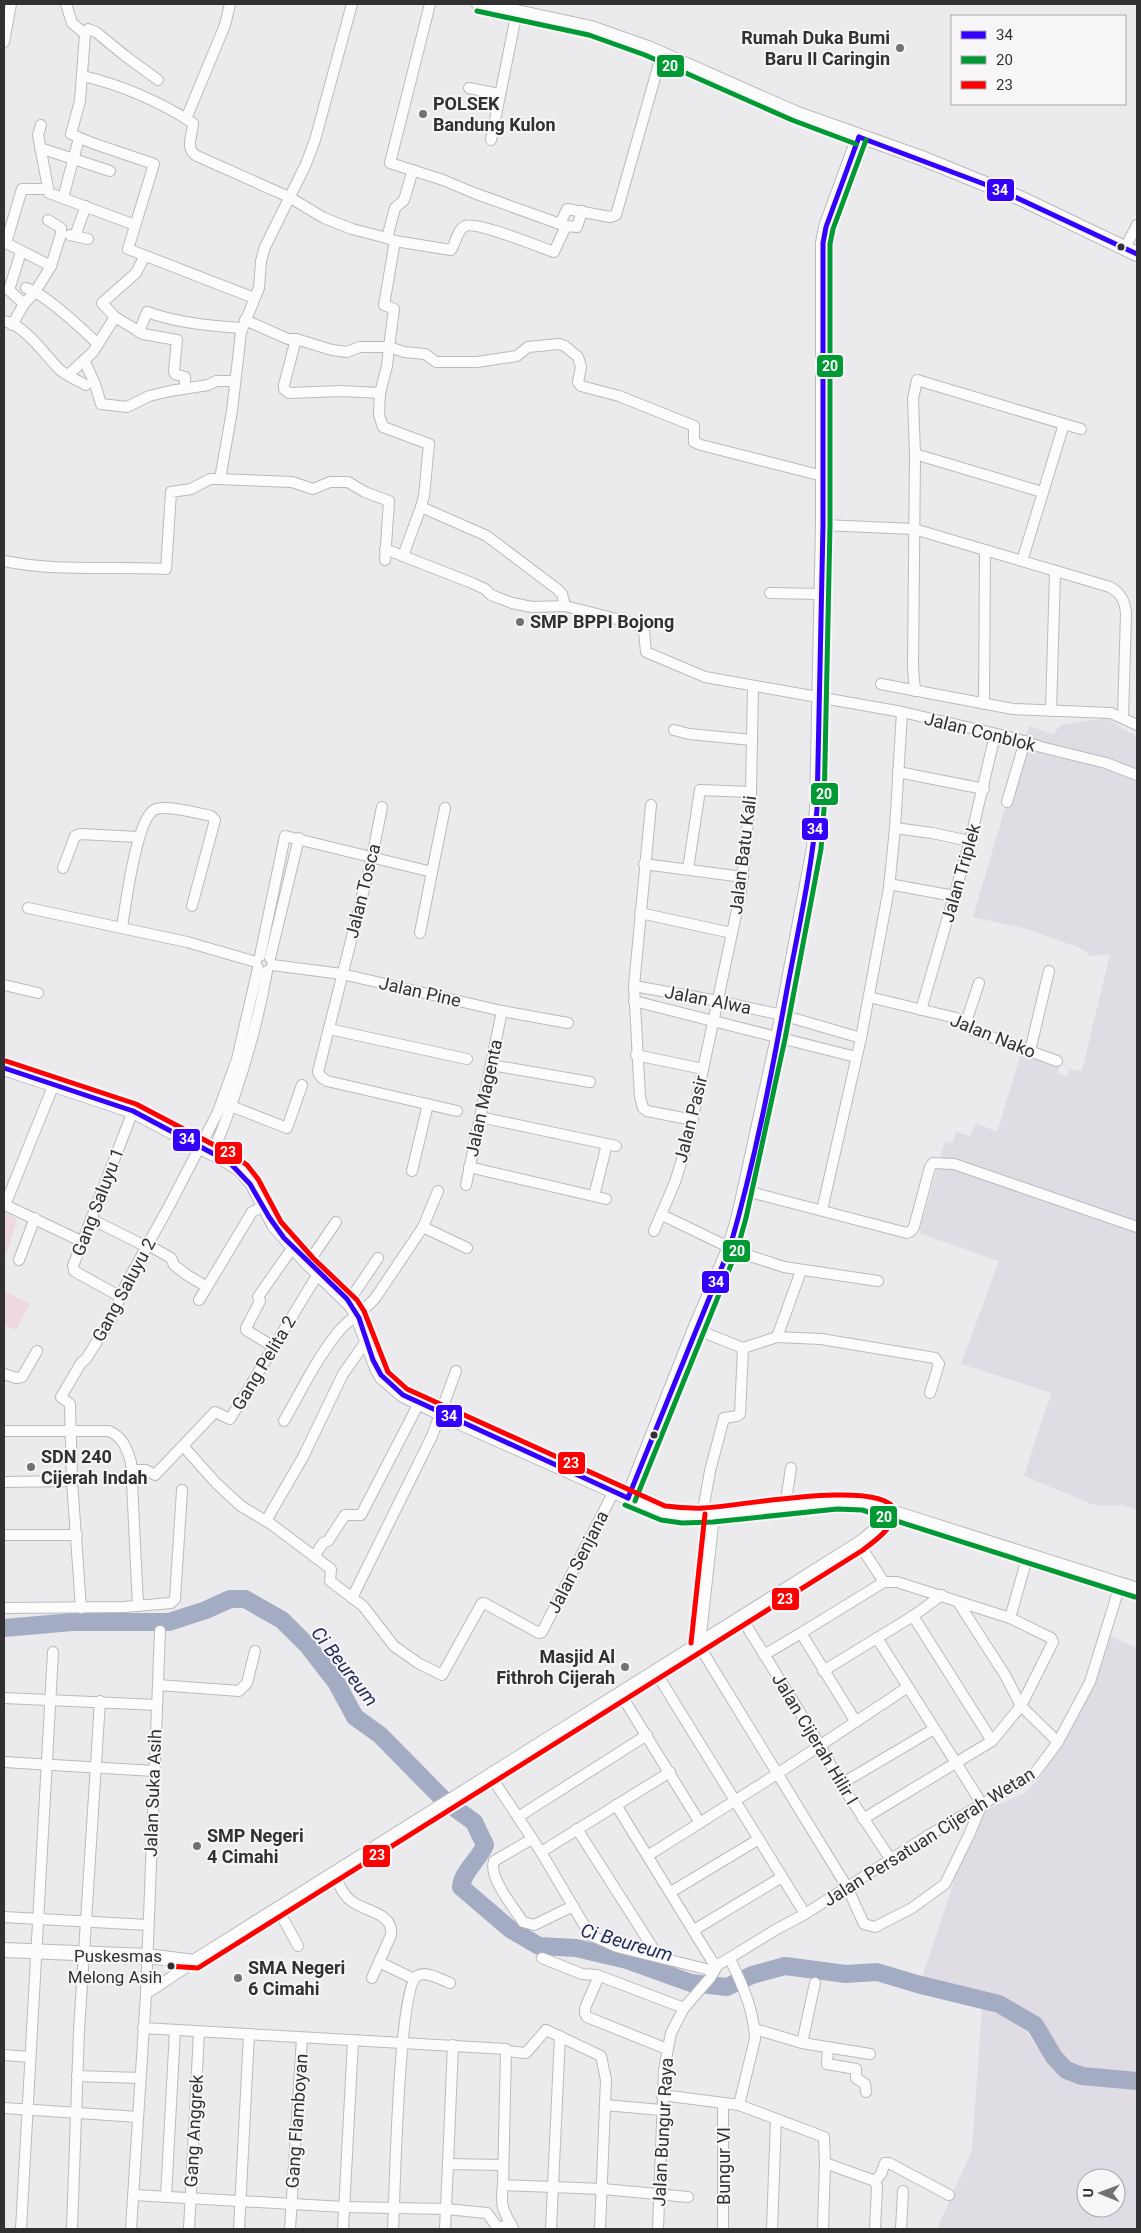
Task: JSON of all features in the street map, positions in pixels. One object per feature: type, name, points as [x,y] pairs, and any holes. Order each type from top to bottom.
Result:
[{"type":"main road","points":[[480,4],[591,28],[662,53],[795,113],[966,175],[1065,218],[1131,251]]},
{"type":"main road","points":[[628,1498],[694,1330],[730,1247],[746,1191],[778,1038],[814,848],[817,810],[823,524],[824,236],[859,137]]},
{"type":"main road","points":[[4,1068],[134,1111],[242,1171],[252,1183],[275,1226],[308,1263],[349,1301],[357,1314],[382,1377],[403,1395],[440,1413],[663,1513],[707,1516],[850,1501],[888,1511],[1137,1590]]},
{"type":"main road","points":[[4,1950],[85,1955],[147,1956],[194,1962],[859,1544],[877,1530],[888,1511]]},
{"type":"main road","points":[[698,1644],[707,1516]]},
{"type":"street","points":[[4,42],[11,4]]},
{"type":"street","points":[[66,4],[72,23],[85,34]]},
{"type":"street","points":[[186,119],[225,24],[230,4]]},
{"type":"street","points":[[220,479],[244,324],[259,288],[261,261],[265,247],[306,164],[315,140],[352,4]]},
{"type":"street","points":[[430,4],[389,162],[563,225],[577,227],[582,210]]},
{"type":"street","points":[[491,140],[517,11]]},
{"type":"street","points":[[158,80],[124,56],[90,28],[85,34],[83,76],[79,104],[71,133],[72,136],[154,164],[128,248],[144,257],[254,298]]},
{"type":"street","points":[[83,76],[115,85],[186,119],[194,125],[190,138],[193,154],[289,197],[324,218],[352,229],[391,240],[449,250],[454,246],[464,226],[482,227],[554,252],[567,209],[582,210],[610,217],[616,215],[662,53]]},
{"type":"street","points":[[469,88],[500,94]]},
{"type":"street","points":[[41,125],[38,135],[49,193],[136,225]]},
{"type":"street","points":[[63,198],[72,157],[79,138]]},
{"type":"street","points":[[40,148],[110,171]]},
{"type":"street","points":[[402,556],[424,496],[430,446],[426,442],[383,427],[378,416],[380,393],[388,366],[394,309],[384,305],[395,208],[404,200],[413,170]]},
{"type":"street","points":[[48,188],[22,189],[5,242],[51,266]]},
{"type":"street","points":[[74,236],[86,206]]},
{"type":"street","points":[[48,220],[61,228],[61,234],[51,266],[30,290],[24,304],[8,323],[30,338],[44,351],[60,371],[86,385]]},
{"type":"street","points":[[1131,251],[1137,225]]},
{"type":"street","points":[[61,234],[88,239]]},
{"type":"street","points":[[21,252],[9,290],[24,304]]},
{"type":"street","points":[[144,257],[136,273],[102,303],[115,317],[139,332],[177,340],[174,373],[185,377],[186,388]]},
{"type":"street","points":[[30,290],[98,344]]},
{"type":"street","points":[[139,332],[147,312],[167,319],[212,326],[244,324],[288,339],[296,338],[347,352],[360,347],[389,347],[404,352],[424,354],[436,362],[477,362],[517,356],[528,347],[552,344],[565,346],[578,357],[581,367],[578,382],[581,386],[619,396],[694,426],[694,442],[701,445],[823,476]]},
{"type":"street","points":[[68,375],[98,344],[115,317]]},
{"type":"street","points":[[296,338],[284,385],[284,389],[289,393],[380,393]]},
{"type":"street","points":[[84,360],[103,405],[127,407],[149,396],[208,385],[216,381],[235,381]]},
{"type":"street","points":[[915,691],[913,667],[914,400],[917,380],[1081,429]]},
{"type":"street","points":[[1022,561],[1064,424]]},
{"type":"street","points":[[915,454],[1042,492]]},
{"type":"street","points":[[4,561],[47,567],[166,569],[171,492],[191,489],[210,480],[220,479],[292,482],[313,489],[330,482],[341,481],[355,484],[365,492],[389,500],[385,560]]},
{"type":"street","points":[[385,549],[472,583],[512,603],[532,607],[565,606],[562,594],[487,536],[421,507]]},
{"type":"street","points":[[823,524],[914,529],[1110,587],[1118,591],[1123,599],[1126,613],[1123,718]]},
{"type":"street","points":[[984,704],[985,550]]},
{"type":"street","points":[[1051,711],[1055,572]]},
{"type":"street","points":[[770,593],[821,594]]},
{"type":"street","name":"Jalan Conblok","points":[[565,606],[637,624],[644,631],[646,652],[705,677],[902,712],[1025,741],[1041,747],[1106,763],[1137,775]]},
{"type":"street","points":[[881,684],[984,704],[1051,711],[1099,712],[1123,718],[1137,725]]},
{"type":"street","name":"Jalan Batu Kali","points":[[714,1022],[742,877],[751,792],[753,686]]},
{"type":"street","points":[[822,1210],[861,1038],[889,884],[895,828],[902,712]]},
{"type":"street","points":[[674,730],[689,734],[752,740]]},
{"type":"street","name":"Jalan Triplek","points":[[921,1010],[984,789],[995,735]]},
{"type":"street","points":[[1007,802],[1025,741]]},
{"type":"street","points":[[898,772],[984,789]]},
{"type":"street","points":[[688,869],[700,790],[751,792]]},
{"type":"street","points":[[651,805],[634,986],[636,1055],[640,1097],[643,1108],[647,1111],[693,1120]]},
{"type":"street","points":[[122,927],[138,837],[146,818],[153,810],[162,808],[211,816],[215,820],[192,906]]},
{"type":"street","name":"Jalan Tosca","points":[[382,808],[372,858],[318,1072],[327,1081],[428,1104]]},
{"type":"street","points":[[420,933],[445,808]]},
{"type":"street","points":[[895,828],[970,841]]},
{"type":"street","points":[[64,868],[75,836],[80,834],[138,837]]},
{"type":"street","points":[[264,963],[277,872],[285,836],[432,872]]},
{"type":"street","points":[[264,963],[299,838]]},
{"type":"street","points":[[644,864],[742,877]]},
{"type":"street","points":[[277,872],[289,875]]},
{"type":"street","points":[[889,884],[954,896]]},
{"type":"street","name":"Jalan Pine","points":[[28,908],[187,942],[264,963],[342,974],[502,1011],[568,1023]]},
{"type":"street","points":[[640,913],[732,933]]},
{"type":"street","name":"Gang Saluyu 2","points":[[72,1430],[70,1404],[60,1397],[81,1362],[86,1359],[111,1319],[147,1246],[207,1150],[246,1063],[264,963]]},
{"type":"street","points":[[1030,1051],[1049,971]]},
{"type":"street","points":[[966,1022],[978,984]]},
{"type":"street","points":[[4,985],[38,993]]},
{"type":"street","name":"Jalan Alwa","points":[[634,986],[782,1015],[861,1038]]},
{"type":"street","name":"Jalan Nako","points":[[869,997],[966,1022],[972,1030],[1057,1061]]},
{"type":"street","name":"Jalan Alwa","points":[[634,1001],[856,1058]]},
{"type":"street","name":"Jalan Magenta","points":[[466,1185],[502,1011]]},
{"type":"street","name":"Jalan Pasir","points":[[654,1231],[677,1174],[693,1120],[714,1022]]},
{"type":"street","points":[[329,1029],[466,1059]]},
{"type":"street","points":[[636,1055],[704,1069]]},
{"type":"street","points":[[491,1065],[590,1082]]},
{"type":"street","points":[[54,1084],[5,1205],[83,1242]]},
{"type":"street","points":[[227,1104],[287,1128],[302,1085]]},
{"type":"street","points":[[412,1171],[428,1104],[456,1111]]},
{"type":"street","name":"Gang Saluyu 1","points":[[121,1297],[74,1271],[73,1266],[134,1111]]},
{"type":"street","points":[[480,1117],[611,1145],[594,1196]]},
{"type":"street","points":[[746,1191],[907,1232],[911,1231],[930,1167],[933,1163],[940,1162],[954,1164],[1137,1226]]},
{"type":"street","points":[[469,1167],[606,1199]]},
{"type":"street","points":[[284,1421],[310,1375],[340,1331],[376,1298],[423,1227],[438,1191]]},
{"type":"street","points":[[199,1300],[252,1212],[264,1206]]},
{"type":"street","points":[[662,1215],[730,1247],[784,1267],[878,1281]]},
{"type":"street","points":[[19,1260],[34,1218]]},
{"type":"street","points":[[92,1219],[171,1258],[174,1265],[207,1287]]},
{"type":"street","points":[[308,1263],[336,1222]]},
{"type":"street","points":[[423,1227],[467,1248]]},
{"type":"street","points":[[274,1347],[246,1330],[246,1328],[260,1301],[258,1297],[293,1247]]},
{"type":"street","points":[[349,1301],[378,1258]]},
{"type":"street","points":[[777,1337],[801,1271]]},
{"type":"street","name":"Gang Pelita 2","points":[[132,1470],[146,1470],[155,1475],[216,1412],[230,1419],[313,1282],[320,1274]]},
{"type":"street","points":[[694,1330],[743,1348],[777,1337],[821,1339],[935,1358],[939,1364],[930,1393]]},
{"type":"street","points":[[266,1521],[303,1457],[343,1374],[367,1340]]},
{"type":"street","points":[[707,1516],[710,1471],[724,1418],[740,1414],[743,1348]]},
{"type":"street","points":[[4,1374],[16,1378],[22,1377],[38,1351]]},
{"type":"street","points":[[184,1446],[216,1483],[241,1506],[266,1521],[331,1569],[330,1581],[352,1598],[432,1436],[456,1371]]},
{"type":"street","points":[[314,1556],[323,1543],[328,1542],[345,1515],[361,1515],[419,1403]]},
{"type":"street","points":[[72,1430],[72,1481],[77,1535],[80,1608]]},
{"type":"street","points":[[4,1431],[72,1430],[109,1431],[116,1434],[128,1451],[132,1470],[138,1606]]},
{"type":"street","points":[[785,1507],[791,1468]]},
{"type":"street","points":[[4,1482],[72,1481]]},
{"type":"street","points":[[4,1608],[80,1608],[171,1603],[175,1599],[182,1490]]},
{"type":"street","name":"Jalan Senjana","points":[[352,1598],[363,1606],[394,1646],[418,1663],[442,1675],[482,1603],[541,1633],[614,1491]]},
{"type":"street","points":[[4,1536],[77,1535]]},
{"type":"street","points":[[859,1544],[884,1582]]},
{"type":"street","points":[[1010,1618],[1028,1555]]},
{"type":"street","points":[[764,1655],[884,1582],[897,1582],[942,1595],[958,1602],[1010,1618],[1051,1638],[1053,1642],[1020,1706],[992,1741],[863,1818]]},
{"type":"street","name":"Jalan Persatuan Cijerah Wetan","points":[[684,2008],[714,1971],[730,1959],[1034,1774],[1058,1742],[1090,1682],[1120,1585]]},
{"type":"street","points":[[823,1671],[913,1616],[942,1595]]},
{"type":"street","points":[[958,1602],[1005,1675],[1020,1706],[1058,1742]]},
{"type":"street","points":[[913,1616],[992,1741]]},
{"type":"street","name":"Jalan Cijerah Hilir I","points":[[741,1617],[842,1784],[891,1860]]},
{"type":"street","name":"Jalan Suka Asih","points":[[131,2229],[146,1994],[160,1631]]},
{"type":"street","points":[[801,1633],[856,1722]]},
{"type":"street","points":[[698,1644],[847,1887],[864,1924],[875,1927],[912,1908],[945,1884],[982,1804],[877,1638]]},
{"type":"street","points":[[158,1685],[239,1691],[247,1684],[255,1651]]},
{"type":"street","points":[[21,2229],[53,1652]]},
{"type":"street","points":[[655,1671],[805,1914]]},
{"type":"street","points":[[649,1856],[908,1688]]},
{"type":"street","points":[[620,1693],[700,1823]]},
{"type":"street","points":[[4,1698],[157,1705]]},
{"type":"street","points":[[72,2229],[77,2076],[100,1701]]},
{"type":"street","points":[[842,1784],[934,1729]]},
{"type":"street","points":[[518,1817],[647,1735]]},
{"type":"street","points":[[4,1762],[154,1771]]},
{"type":"street","points":[[541,1852],[670,1772]]},
{"type":"street","points":[[490,1775],[541,1852],[590,1936],[617,1947],[714,1971],[712,1961],[694,1930],[616,1805]]},
{"type":"street","points":[[577,1829],[658,1956]]},
{"type":"street","points":[[532,1839],[494,1861],[493,1872],[496,1881],[523,1922],[528,1925],[534,1925],[572,1906]]},
{"type":"street","points":[[671,1892],[758,1839]]},
{"type":"street","points":[[333,1874],[348,1900],[389,1920],[392,1928],[391,1935],[372,1978]]},
{"type":"street","points":[[694,1930],[782,1877]]},
{"type":"street","points":[[278,1909],[298,1946]]},
{"type":"street","points":[[4,1917],[148,1925]]},
{"type":"street","points":[[542,1958],[582,1974],[596,1975],[684,2008]]},
{"type":"street","points":[[730,1959],[746,1992],[755,2029],[755,2038],[739,2105]]},
{"type":"street","points":[[146,1994],[194,1962]]},
{"type":"street","points":[[379,1962],[414,1979]]},
{"type":"street","points":[[393,2229],[402,2042],[406,2007],[414,1979],[418,1975],[426,1974],[450,1982]]},
{"type":"street","points":[[596,1975],[585,2008],[587,2016],[667,2049]]},
{"type":"street","points":[[802,2044],[815,1983]]},
{"type":"street","name":"Jalan Bungur Raya","points":[[658,2229],[661,2110],[667,2049],[671,2033],[684,2008]]},
{"type":"street","points":[[143,2028],[504,2048],[506,2051],[526,2053],[546,2030],[560,2036],[601,2056],[606,2080],[600,2229]]},
{"type":"street","points":[[755,2029],[802,2044],[870,2054]]},
{"type":"street","points":[[166,2197],[175,2030]]},
{"type":"street","name":"Gang Anggrek","points":[[189,2229],[199,2032]]},
{"type":"street","points":[[239,2229],[248,2034]]},
{"type":"street","points":[[551,2229],[560,2036]]},
{"type":"street","name":"Gang Flamboyan","points":[[290,2229],[302,2038]]},
{"type":"street","points":[[343,2229],[353,2041]]},
{"type":"street","points":[[445,2229],[453,2045]]},
{"type":"street","points":[[828,2048],[827,2064],[856,2069],[856,2078],[866,2084],[866,2092]]},
{"type":"street","points":[[134,2195],[344,2208],[446,2210],[487,2214],[498,2228],[512,2227],[502,2210],[501,2200],[506,2051]]},
{"type":"street","points":[[4,2055],[30,2057]]},
{"type":"street","points":[[77,2076],[140,2078]]},
{"type":"street","points":[[662,2095],[739,2105],[824,2137],[823,2229]]},
{"type":"street","name":"Bungur VI","points":[[723,2229],[724,2103]]},
{"type":"street","points":[[605,2105],[661,2110]]},
{"type":"street","points":[[4,2108],[138,2117]]},
{"type":"street","points":[[772,2229],[776,2119]]},
{"type":"street","points":[[825,2163],[875,2181]]},
{"type":"street","points":[[875,2181],[881,2174],[885,2164],[889,2163],[949,2195]]},
{"type":"street","points":[[448,2164],[502,2165]]},
{"type":"street","points":[[875,2181],[877,2187],[875,2229]]},
{"type":"street","points":[[503,2185],[603,2188],[688,2197]]},
{"type":"street","points":[[902,2229],[904,2191]]},
{"type":"shaded area","points":[[1106,718],[1137,737],[1137,1510],[1121,1505],[1094,1505],[1024,1476],[1051,1393],[961,1364],[999,1261],[919,1233],[945,1141],[952,1143],[956,1132],[970,1136],[976,1123],[997,1132],[1021,1054],[1059,1068],[1058,1074],[1067,1076],[1070,1069],[1082,1071],[1110,954],[1091,956],[1080,948],[1027,929],[973,917],[1029,726],[1053,734],[1061,725]]},
{"type":"shaded area","points":[[4,1212],[17,1220],[4,1261]]},
{"type":"shaded area","points":[[4,1291],[30,1304],[16,1330],[4,1325]]},
{"type":"shaded area","points":[[1110,1636],[1137,1648],[1137,2077],[1104,2075],[1074,2067],[1064,2059],[1042,2028],[1003,2001],[921,1981],[960,1863],[985,1810],[1023,1794],[1041,1777],[1081,1711]]},
{"type":"shaded area","points":[[982,2007],[1022,2026],[1040,2051],[1055,2067],[1080,2082],[1137,2088],[1137,2229],[937,2229],[972,2150]]},
{"type":"waterway","name":"Ci Beureum","points":[[4,1628],[72,1622],[169,1622],[206,1610],[230,1599],[245,1599],[282,1620],[308,1646],[336,1682],[355,1717],[380,1735],[445,1801],[474,1822],[485,1845],[464,1876],[461,1887],[510,1929],[539,1946],[576,1948],[627,1960],[691,1983],[727,1987],[752,1975],[785,1966],[846,1974],[877,1972],[999,2004],[1035,2025],[1054,2057],[1066,2070],[1082,2076],[1137,2081]]},
{"type":"transit line","name":"20","points":[[477,11],[589,35],[645,55],[792,120],[856,144]]},
{"type":"transit line","name":"34","points":[[859,137],[1000,190],[1137,254]]},
{"type":"transit line","name":"34","points":[[628,1498],[730,1247],[762,1116],[809,875],[817,809],[823,525],[823,243],[826,227],[859,137]]},
{"type":"transit line","name":"20","points":[[635,1501],[737,1250],[746,1218],[785,1039],[821,849],[824,809],[830,525],[830,244],[833,229],[866,140]]},
{"type":"transit line","name":"23","points":[[6,1061],[136,1104],[233,1155],[247,1165],[258,1179],[281,1222],[313,1258],[357,1300],[364,1311],[388,1372],[407,1389],[665,1506],[703,1508],[837,1495],[864,1496],[884,1501],[895,1510],[888,1528],[879,1538],[863,1550],[198,1968],[168,1966]]},
{"type":"transit line","name":"34","points":[[4,1068],[133,1111],[229,1162],[250,1184],[269,1217],[284,1238],[347,1299],[359,1318],[373,1360],[381,1375],[403,1395],[628,1498]]},
{"type":"transit line","name":"20","points":[[625,1505],[661,1520],[682,1523],[713,1522],[837,1509],[862,1510],[1135,1597]]},
{"type":"transit line","name":"23","points":[[691,1643],[705,1514]]},
{"type":"place","name":"Rumah Duka Bumi Baru II Caringin","points":[[900,48]]},
{"type":"place","name":"POLSEK Bandung Kulon","points":[[423,114]]},
{"type":"place","name":"SMP BPPI Bojong","points":[[520,622]]},
{"type":"place","name":"SDN 240 Cijerah Indah","points":[[31,1467]]},
{"type":"place","name":"Masjid Al Fithroh Cijerah","points":[[625,1667]]},
{"type":"place","name":"SMP Negeri 4 Cimahi","points":[[197,1846]]},
{"type":"place","name":"Puskesmas Melong Asih","points":[[171,1966]]},
{"type":"place","name":"SMA Negeri 6 Cimahi","points":[[238,1978]]}]
